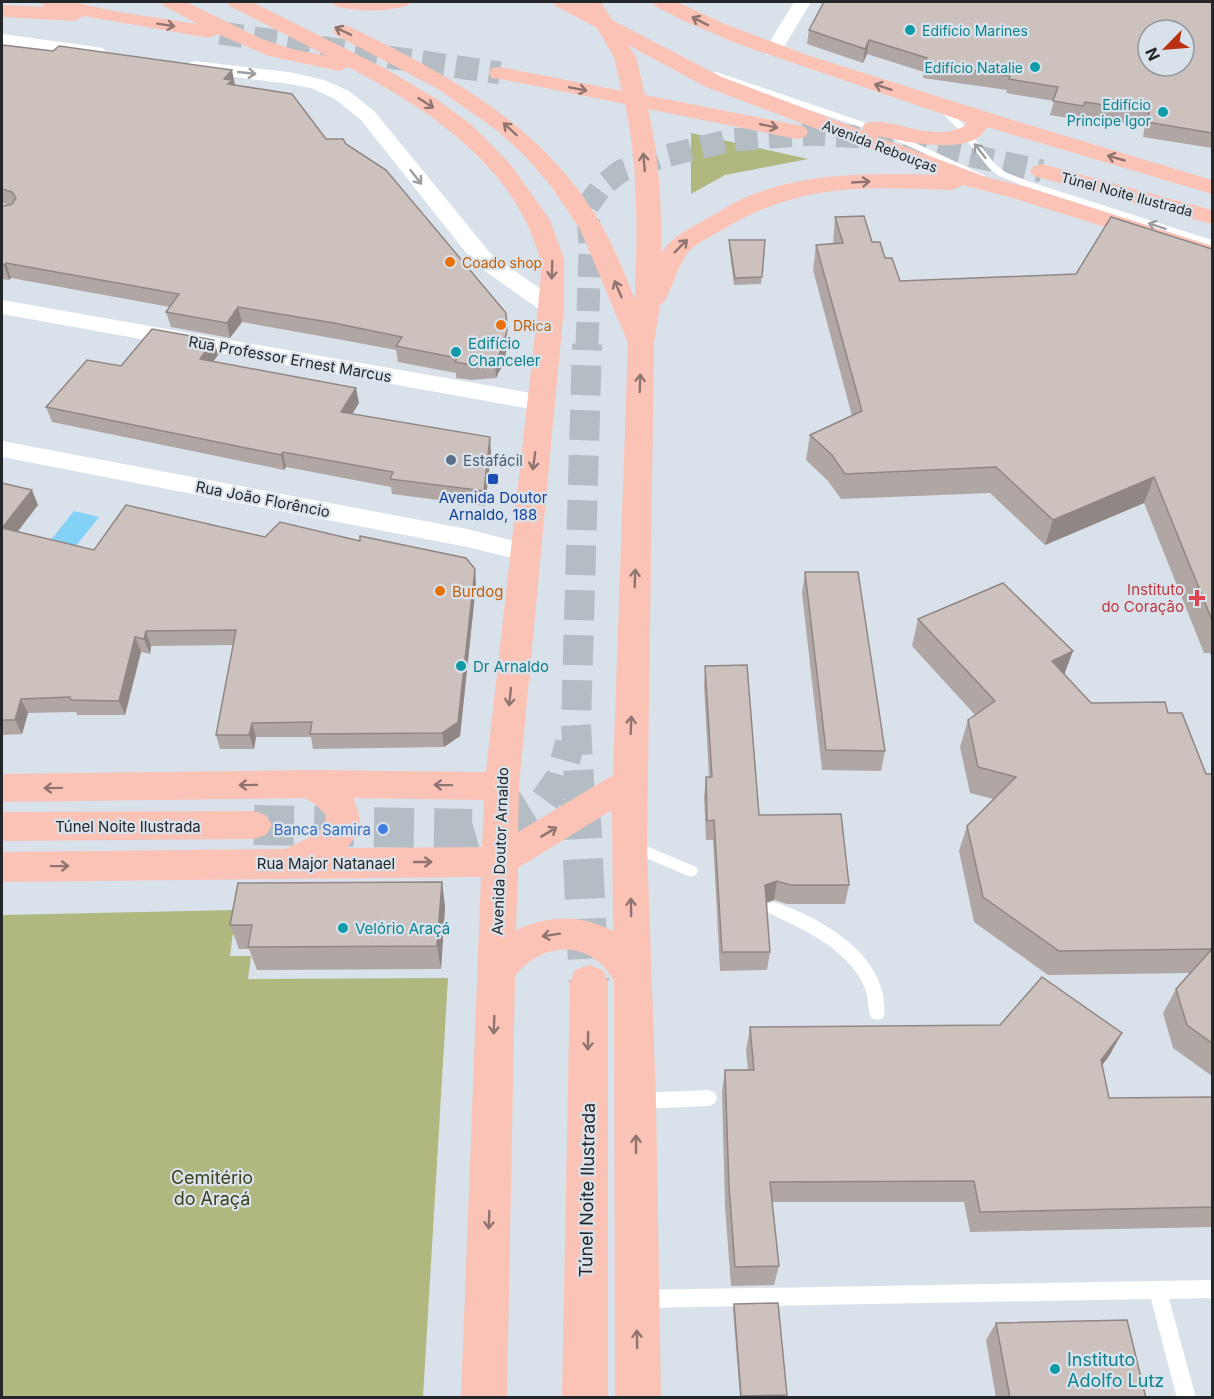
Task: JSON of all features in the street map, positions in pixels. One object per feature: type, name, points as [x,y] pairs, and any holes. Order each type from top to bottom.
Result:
[{"type":"main road","points":[[49,2],[113,16],[220,33]]},
{"type":"main road","points":[[171,2],[239,37],[268,48],[298,58],[376,73]]},
{"type":"main road","name":"Avenida Doutor Arnaldo","points":[[237,2],[376,73],[430,105],[465,131],[503,170],[538,220],[552,259],[551,307],[543,403],[525,552],[502,786],[484,1398]]},
{"type":"main road","points":[[342,2],[365,5],[400,2]]},
{"type":"main road","name":"Avenida Rebouças","points":[[563,2],[714,82],[761,101],[982,184],[1019,192],[1212,254]]},
{"type":"main road","points":[[662,2],[713,28],[773,51],[939,105],[971,126],[1212,187]]},
{"type":"main road","points":[[594,6],[625,57],[642,126],[650,221],[647,318],[642,340],[628,845],[636,1101],[638,1398]]},
{"type":"main road","points":[[2,11],[113,16]]},
{"type":"main road","points":[[323,21],[467,96],[504,123],[529,147],[558,180],[583,214],[642,340]]},
{"type":"main road","points":[[500,73],[776,127],[837,141],[893,162],[932,166]]},
{"type":"main road","points":[[761,101],[780,102],[825,117],[870,127],[939,138],[971,126]]},
{"type":"main road","name":"Túnel Noite Ilustrada","points":[[1042,171],[1212,218]]},
{"type":"main road","points":[[642,340],[662,274],[674,252],[693,234],[737,210],[793,190],[841,183],[887,180],[982,184]]},
{"type":"main road","points":[[498,862],[629,783]]},
{"type":"main road","points":[[2,788],[310,784],[502,786]]},
{"type":"main road","points":[[290,863],[329,846],[341,832],[344,817],[339,803],[327,792],[310,784]]},
{"type":"main road","name":"Túnel Noite Ilustrada","points":[[2,827],[254,825]]},
{"type":"main road","name":"Rua Major Natanael","points":[[2,867],[498,862]]},
{"type":"main road","points":[[496,973],[514,951],[538,937],[568,933],[596,939],[618,955],[632,979]]},
{"type":"main road","name":"Túnel Noite Ilustrada","points":[[585,1398],[589,982]]},
{"type":"street","points":[[773,51],[802,2]]},
{"type":"street","points":[[2,39],[113,55]]},
{"type":"street","points":[[176,64],[289,78],[317,84],[342,95],[368,116],[483,259],[551,307]]},
{"type":"street","name":"Rua Professor Ernest Marcus","points":[[2,307],[543,403]]},
{"type":"street","name":"Rua João Florêncio","points":[[2,449],[457,536],[525,552]]},
{"type":"lane","points":[[563,2],[721,77],[870,127],[1019,192]]},
{"type":"lane","points":[[971,126],[992,166],[1002,174],[1212,243]]},
{"type":"lane","points":[[628,845],[691,871]]},
{"type":"lane","points":[[774,908],[821,931],[858,960],[873,987],[877,1013]]},
{"type":"lane","points":[[636,1101],[709,1098]]},
{"type":"lane","points":[[636,1299],[1158,1291],[1212,1288]]},
{"type":"lane","points":[[1158,1291],[1187,1398]]},
{"type":"green space","points":[[691,133],[808,159],[725,175],[691,194]]},
{"type":"green space","name":"Cemitério do Araçá","points":[[236,910],[230,956],[251,956],[248,979],[448,978],[423,1397],[2,1397],[2,915]]},
{"type":"water","points":[[74,511],[99,517],[75,547],[50,541]]},
{"type":"building","points":[[824,2],[1212,2],[1212,133],[1147,122],[1149,112],[1085,102],[1083,106],[1053,101],[1058,87],[1009,79],[1010,76],[925,63],[927,58],[869,40],[865,49],[809,30]]},
{"type":"building","points":[[2,45],[53,51],[59,46],[232,70],[224,79],[232,80],[228,84],[292,94],[326,139],[343,139],[346,144],[386,170],[506,313],[507,331],[495,363],[471,365],[455,362],[457,358],[396,346],[402,337],[238,307],[227,323],[166,312],[179,294],[6,263],[2,265],[2,205],[12,204],[16,198],[12,192],[2,189]]},
{"type":"building","points":[[864,216],[872,242],[880,242],[885,258],[892,258],[900,281],[1076,274],[1111,217],[1212,249],[1212,620],[1154,477],[1053,520],[996,467],[845,474],[832,455],[810,435],[862,411],[816,245],[843,243],[835,217]]},
{"type":"building","points":[[729,240],[765,240],[762,277],[735,278]]},
{"type":"building","points":[[152,329],[214,340],[200,359],[356,388],[341,412],[490,437],[484,491],[390,479],[393,472],[283,452],[281,455],[46,407],[87,360],[121,366]]},
{"type":"building","points":[[2,483],[32,490],[2,528]]},
{"type":"building","points":[[126,505],[265,537],[280,522],[360,541],[360,536],[466,558],[475,569],[458,722],[442,733],[310,734],[312,722],[252,723],[249,735],[216,735],[236,630],[146,631],[144,639],[135,637],[119,701],[71,700],[70,697],[21,699],[15,720],[2,720],[2,528],[94,550]]},
{"type":"building","points":[[805,572],[858,572],[885,751],[826,750]]},
{"type":"building","points":[[1003,583],[1073,651],[1052,661],[1091,703],[1165,702],[1168,713],[1182,713],[1206,774],[1212,774],[1212,949],[1059,951],[983,897],[967,826],[1016,777],[978,767],[968,720],[995,701],[918,619]]},
{"type":"building","points":[[747,665],[759,815],[841,814],[849,885],[790,885],[777,881],[765,885],[770,952],[722,952],[714,820],[707,821],[706,777],[712,777],[705,666]]},
{"type":"building","points":[[442,882],[437,946],[248,947],[252,925],[230,925],[238,883]]},
{"type":"building","points":[[1212,949],[1212,1043],[1187,1025],[1176,989]]},
{"type":"building","points":[[1042,977],[1122,1033],[1101,1060],[1109,1098],[1212,1097],[1212,1207],[980,1212],[974,1181],[770,1182],[779,1266],[735,1267],[729,1186],[725,1070],[754,1070],[750,1027],[1000,1025]]},
{"type":"building","points":[[778,1303],[787,1395],[741,1396],[734,1304]]},
{"type":"building","name":"Instituto Adolfo Lutz","points":[[1127,1320],[1146,1398],[1010,1398],[996,1323]]},
{"type":"tunnel","points":[[220,33],[500,73]]},
{"type":"tunnel","points":[[587,345],[590,251],[588,205],[603,185],[621,171],[661,157],[732,140],[812,134],[894,139],[1042,171]]},
{"type":"tunnel","points":[[580,800],[576,724],[587,344]]},
{"type":"tunnel","points":[[545,799],[560,779],[570,743]]},
{"type":"tunnel","points":[[254,825],[472,829],[520,815],[545,799]]},
{"type":"tunnel","points":[[580,799],[589,982]]},
{"type":"place","name":"Edifício Marines","points":[[910,30]]},
{"type":"place","name":"Edifício Natalie","points":[[1035,67]]},
{"type":"place","name":"Edifício Principe Igor","points":[[1163,112]]},
{"type":"place","name":"Coado shop","points":[[450,262]]},
{"type":"place","name":"DRica","points":[[501,325]]},
{"type":"place","name":"Edifício Chanceler","points":[[456,352]]},
{"type":"place","name":"Estafácil","points":[[451,460]]},
{"type":"place","name":"Avenida Doutor Arnaldo, 188","points":[[493,479]]},
{"type":"place","name":"Burdog","points":[[440,591]]},
{"type":"place","name":"Instituto do Coração","points":[[1197,598]]},
{"type":"place","name":"Dr Arnaldo","points":[[461,666]]},
{"type":"place","name":"Banca Samira","points":[[383,829]]},
{"type":"place","name":"Velório Araçá","points":[[343,928]]},
{"type":"place","name":"Instituto Adolfo Lutz","points":[[1055,1369]]}]
